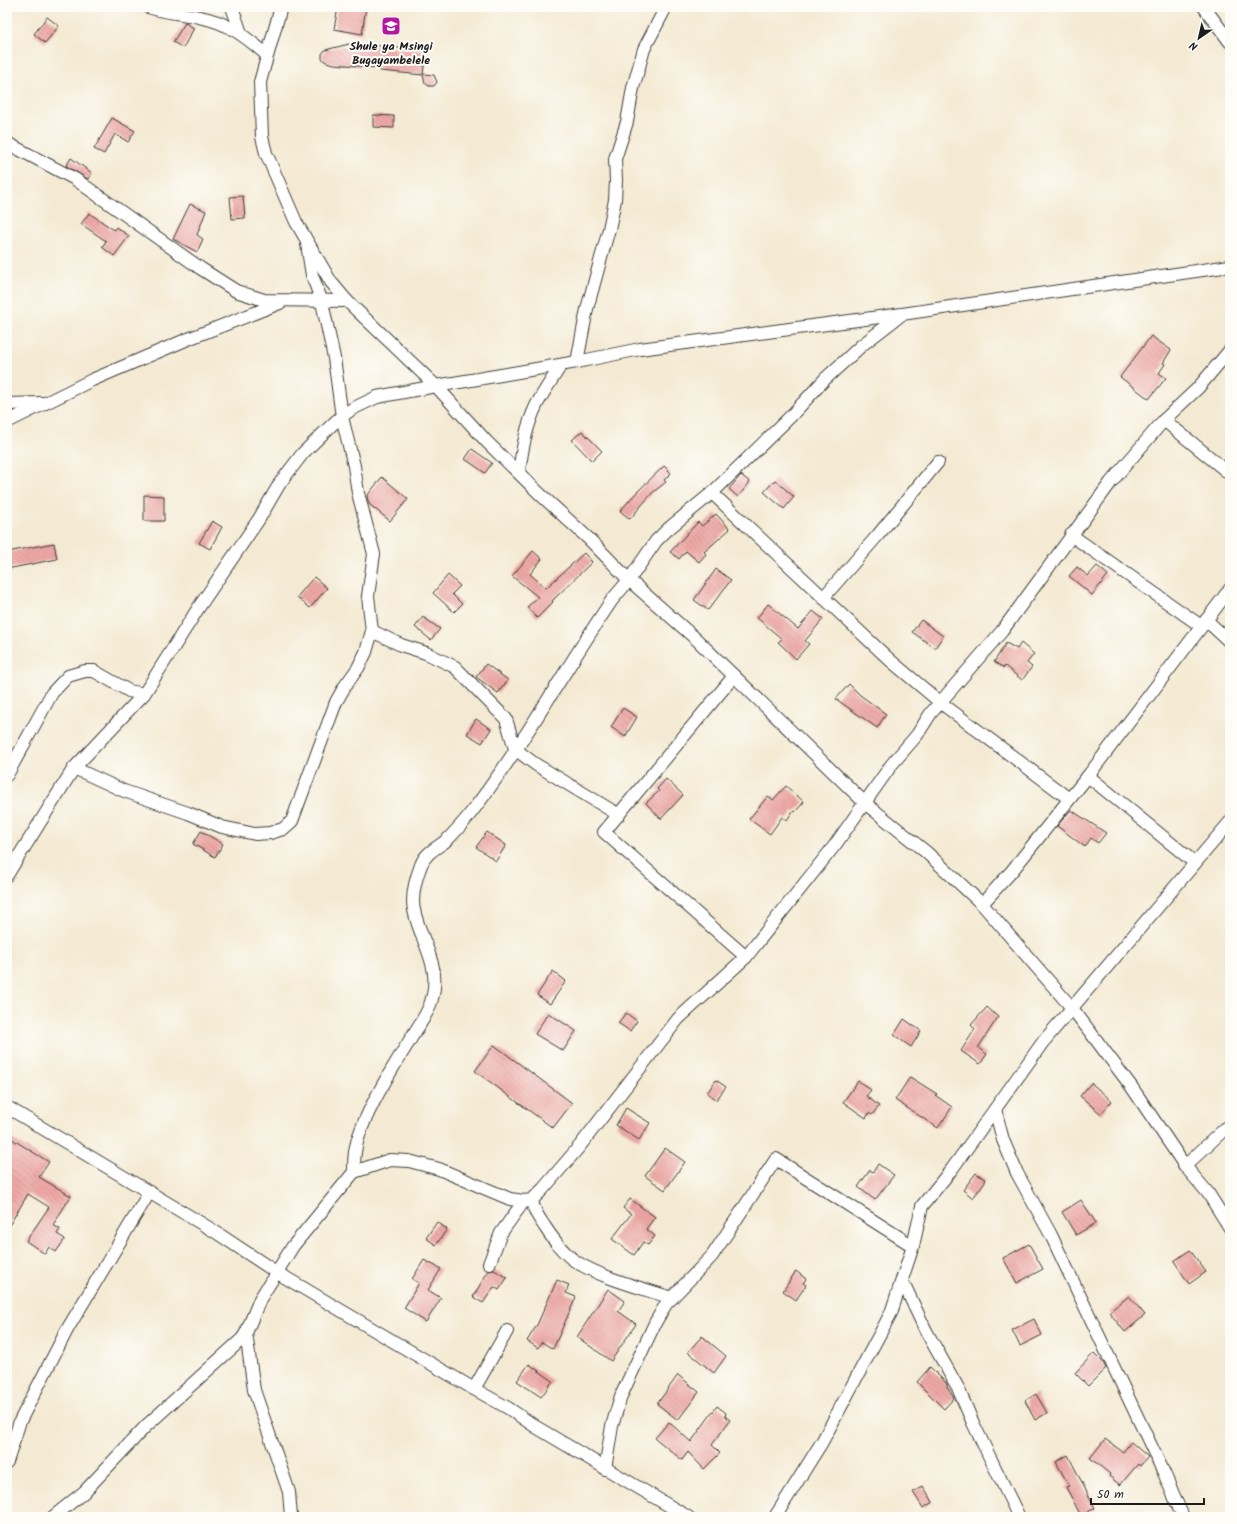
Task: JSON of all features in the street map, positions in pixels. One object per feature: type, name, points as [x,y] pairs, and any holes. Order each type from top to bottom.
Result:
[{"type":"street","points":[[148,7],[162,12],[200,17],[221,23],[241,33],[267,55]]},
{"type":"street","points":[[232,7],[241,33]]},
{"type":"street","points":[[281,7],[260,82],[262,137],[266,153],[280,186],[307,242],[331,282],[347,301],[436,386],[519,473],[589,539],[629,580],[696,639],[865,803],[926,852],[982,904],[1072,1008],[1131,1086],[1184,1166],[1208,1193],[1230,1228]]},
{"type":"street","points":[[576,362],[587,309],[609,229],[616,191],[615,159],[627,122],[633,88],[644,49],[666,7]]},
{"type":"street","points":[[1204,7],[1230,42]]},
{"type":"street","points":[[7,143],[75,180],[224,285],[264,300],[283,302],[347,301]]},
{"type":"street","points":[[74,768],[124,791],[188,813],[222,827],[255,834],[270,833],[283,829],[292,821],[336,702],[358,668],[366,652],[372,631],[368,596],[374,554],[358,493],[354,466],[342,418],[334,358],[322,302],[312,275],[307,242]]},
{"type":"street","points":[[7,875],[74,768],[144,694],[199,607],[259,519],[280,483],[303,453],[352,409],[377,398],[436,386],[561,365],[640,348],[902,314],[1230,266]]},
{"type":"street","points":[[7,422],[92,380],[140,359],[283,302]]},
{"type":"street","points":[[354,1172],[355,1151],[367,1115],[411,1038],[421,1024],[430,1005],[434,986],[430,952],[414,909],[416,886],[422,864],[432,850],[445,841],[466,818],[515,749],[612,600],[629,580],[656,541],[712,493],[790,417],[825,378],[902,314]]},
{"type":"street","points":[[489,1264],[501,1234],[528,1200],[579,1147],[678,1019],[746,957],[835,845],[892,764],[1002,631],[1111,482],[1164,420],[1198,388],[1230,350]]},
{"type":"street","points":[[519,473],[522,447],[529,425],[537,405],[561,365]]},
{"type":"street","points":[[7,404],[46,403]]},
{"type":"street","points":[[1164,420],[1230,474]]},
{"type":"street","points":[[823,598],[878,535],[938,462]]},
{"type":"street","points":[[712,493],[891,661],[941,703],[1068,798]]},
{"type":"street","points":[[1071,535],[1204,623],[1230,642]]},
{"type":"street","points":[[982,904],[1011,872],[1068,798],[1088,776],[1230,590]]},
{"type":"street","points":[[372,631],[401,645],[426,653],[455,667],[506,719],[515,749],[535,764],[619,815]]},
{"type":"street","points":[[7,775],[52,693],[68,676],[85,671],[94,671],[129,691],[144,694]]},
{"type":"street","points":[[734,676],[604,832],[746,957]]},
{"type":"street","points":[[1088,776],[1195,863]]},
{"type":"street","points":[[775,1517],[822,1442],[891,1313],[913,1246],[922,1206],[952,1169],[1042,1042],[1230,822]]},
{"type":"street","points":[[7,1107],[214,1231],[276,1272],[508,1408],[536,1427],[688,1517]]},
{"type":"street","points":[[995,1109],[1003,1140],[1017,1174],[1051,1235],[1164,1473],[1183,1517]]},
{"type":"street","points":[[1184,1166],[1230,1124]]},
{"type":"street","points":[[605,1468],[612,1426],[621,1396],[655,1323],[672,1298],[712,1256],[776,1159],[913,1246]]},
{"type":"street","points":[[53,1517],[79,1496],[146,1426],[235,1346],[246,1333],[260,1299],[293,1246],[354,1172],[390,1160],[409,1161],[439,1169],[510,1199],[528,1200]]},
{"type":"street","points":[[7,1462],[20,1421],[68,1328],[149,1193]]},
{"type":"street","points":[[528,1200],[550,1236],[575,1261],[630,1284],[672,1298]]},
{"type":"street","points":[[902,1280],[926,1331],[958,1388],[978,1435],[1019,1517]]},
{"type":"street","points":[[474,1389],[507,1331]]},
{"type":"street","points":[[246,1333],[254,1390],[289,1492],[291,1517]]},
{"type":"building","points":[[338,7],[366,7],[362,34],[334,29]]},
{"type":"building","points":[[47,17],[59,26],[45,43],[34,34]]},
{"type":"building","points":[[185,23],[194,28],[183,48],[173,42]]},
{"type":"building","points":[[353,43],[426,51],[423,74],[434,75],[437,82],[434,86],[429,86],[425,83],[423,75],[380,71],[380,68],[334,64],[326,62],[322,59],[322,54],[325,50]]},
{"type":"building","points":[[373,115],[394,116],[394,128],[373,127]]},
{"type":"building","points":[[112,118],[135,131],[128,142],[115,134],[104,154],[94,149]]},
{"type":"building","points":[[71,158],[92,173],[88,179],[66,166]]},
{"type":"building","points":[[243,196],[245,218],[232,219],[230,197]]},
{"type":"building","points":[[190,204],[206,211],[197,235],[203,239],[197,252],[173,239]]},
{"type":"building","points":[[89,213],[114,230],[116,227],[129,236],[114,256],[102,247],[106,241],[81,224]]},
{"type":"building","points":[[1151,336],[1171,350],[1159,373],[1166,378],[1149,399],[1120,377]]},
{"type":"building","points":[[582,431],[602,451],[592,461],[572,440]]},
{"type":"building","points":[[472,449],[492,463],[485,473],[465,459]]},
{"type":"building","points":[[664,466],[671,473],[664,480],[666,482],[652,493],[630,519],[620,511]]},
{"type":"building","points":[[741,475],[750,482],[738,497],[729,489]]},
{"type":"building","points":[[382,477],[408,499],[390,521],[369,504],[367,496]]},
{"type":"building","points":[[775,480],[794,497],[784,509],[764,492]]},
{"type":"building","points":[[144,495],[164,496],[164,521],[144,521]]},
{"type":"building","points":[[716,514],[730,529],[704,552],[706,554],[699,562],[686,551],[679,559],[670,552],[698,522],[702,526]]},
{"type":"building","points":[[212,521],[222,527],[210,549],[199,543]]},
{"type":"building","points":[[54,543],[57,559],[7,569],[7,552]]},
{"type":"building","points":[[533,551],[542,559],[530,574],[546,588],[584,553],[592,562],[552,601],[553,602],[537,618],[527,607],[538,597],[512,576]]},
{"type":"building","points":[[1097,566],[1108,575],[1092,595],[1069,576],[1077,567],[1088,576]]},
{"type":"building","points":[[716,569],[731,580],[708,610],[694,600]]},
{"type":"building","points":[[448,575],[460,586],[452,594],[462,604],[454,612],[433,593]]},
{"type":"building","points":[[314,577],[327,588],[310,608],[297,597]]},
{"type":"building","points":[[768,604],[798,629],[813,611],[823,619],[805,641],[809,644],[796,659],[778,642],[782,639],[757,618]]},
{"type":"building","points":[[423,617],[440,629],[431,640],[415,627]]},
{"type":"building","points":[[921,620],[943,636],[935,648],[912,632]]},
{"type":"building","points":[[1006,643],[1017,649],[1021,643],[1034,654],[1027,663],[1032,667],[1022,680],[1005,666],[1004,668],[994,662]]},
{"type":"building","points":[[486,664],[508,680],[498,693],[476,677]]},
{"type":"building","points":[[849,684],[860,695],[886,714],[877,728],[836,699]]},
{"type":"building","points":[[623,708],[637,717],[625,737],[611,727]]},
{"type":"building","points":[[476,719],[491,729],[482,743],[467,734]]},
{"type":"building","points":[[666,779],[683,795],[661,819],[646,803],[659,791],[657,789]]},
{"type":"building","points":[[786,786],[804,802],[795,812],[793,811],[787,820],[782,817],[770,834],[749,819],[768,796],[773,800]]},
{"type":"building","points":[[1071,810],[1106,833],[1098,843],[1091,838],[1085,847],[1057,826]]},
{"type":"building","points":[[201,831],[223,844],[215,857],[193,844]]},
{"type":"building","points":[[487,832],[506,845],[496,861],[476,847]]},
{"type":"building","points":[[553,971],[566,981],[550,1004],[537,995]]},
{"type":"building","points":[[987,1007],[998,1017],[978,1048],[987,1054],[980,1064],[961,1051],[975,1029],[971,1025]]},
{"type":"building","points":[[548,1013],[576,1031],[563,1051],[535,1034]]},
{"type":"building","points":[[626,1013],[637,1021],[630,1031],[618,1023]]},
{"type":"building","points":[[904,1019],[921,1031],[911,1047],[894,1035]]},
{"type":"building","points":[[494,1045],[572,1103],[553,1128],[475,1071]]},
{"type":"building","points":[[910,1077],[937,1094],[935,1095],[952,1107],[938,1128],[895,1100]]},
{"type":"building","points":[[716,1080],[726,1087],[716,1100],[707,1093]]},
{"type":"building","points":[[858,1081],[871,1090],[866,1096],[879,1106],[872,1115],[869,1113],[866,1118],[843,1102]]},
{"type":"building","points":[[1091,1083],[1112,1101],[1101,1114],[1080,1096]]},
{"type":"building","points":[[626,1108],[650,1123],[639,1140],[616,1125]]},
{"type":"building","points":[[7,1136],[49,1162],[39,1177],[71,1196],[53,1225],[60,1229],[57,1234],[65,1239],[56,1252],[49,1247],[45,1254],[26,1241],[49,1207],[28,1194],[7,1229]]},
{"type":"building","points":[[665,1148],[685,1162],[665,1190],[645,1176]]},
{"type":"building","points":[[878,1164],[894,1175],[875,1200],[858,1187],[870,1170],[873,1172]]},
{"type":"building","points":[[976,1173],[986,1180],[973,1198],[963,1190]]},
{"type":"building","points":[[630,1199],[655,1217],[646,1229],[655,1236],[648,1245],[643,1242],[634,1255],[612,1239],[631,1214],[623,1208]]},
{"type":"building","points":[[1081,1200],[1096,1223],[1076,1235],[1062,1212]]},
{"type":"building","points":[[437,1222],[447,1229],[436,1245],[426,1238]]},
{"type":"building","points":[[1029,1244],[1043,1269],[1017,1283],[1003,1258]]},
{"type":"building","points":[[1190,1250],[1206,1272],[1189,1284],[1174,1261]]},
{"type":"building","points":[[424,1260],[441,1269],[428,1290],[441,1298],[426,1322],[404,1308],[419,1283],[412,1279]]},
{"type":"building","points":[[494,1270],[507,1278],[499,1290],[494,1287],[483,1303],[473,1297],[488,1271]]},
{"type":"building","points":[[796,1271],[806,1279],[803,1283],[806,1285],[796,1300],[783,1291]]},
{"type":"building","points":[[557,1280],[569,1285],[566,1293],[576,1297],[553,1349],[542,1342],[538,1348],[527,1341],[537,1325]]},
{"type":"building","points":[[608,1289],[625,1301],[618,1311],[636,1324],[611,1361],[577,1337]]},
{"type":"building","points":[[1129,1296],[1145,1315],[1125,1332],[1109,1312]]},
{"type":"building","points":[[1034,1319],[1042,1335],[1020,1346],[1012,1330]]},
{"type":"building","points":[[702,1336],[726,1356],[714,1373],[688,1352]]},
{"type":"building","points":[[1094,1353],[1102,1361],[1106,1368],[1088,1386],[1075,1373]]},
{"type":"building","points":[[529,1364],[553,1381],[541,1397],[517,1381]]},
{"type":"building","points":[[930,1367],[947,1384],[947,1387],[954,1398],[944,1409],[917,1382]]},
{"type":"building","points":[[678,1375],[699,1392],[678,1420],[657,1404]]},
{"type":"building","points":[[1036,1394],[1047,1413],[1035,1420],[1025,1401]]},
{"type":"building","points":[[717,1406],[726,1413],[725,1416],[730,1420],[712,1445],[720,1453],[704,1469],[688,1452],[682,1460],[655,1438],[669,1422],[691,1442]]},
{"type":"building","points":[[1105,1439],[1123,1452],[1131,1442],[1148,1457],[1140,1466],[1138,1464],[1120,1485],[1109,1476],[1110,1474],[1090,1458]]},
{"type":"building","points":[[1068,1455],[1095,1508],[1081,1516],[1066,1487],[1069,1486],[1056,1462]]},
{"type":"building","points":[[923,1486],[933,1502],[923,1508],[913,1492]]},
{"type":"place","name":"Shule ya Msingi Bugayambelele","points":[[391,26]]}]
